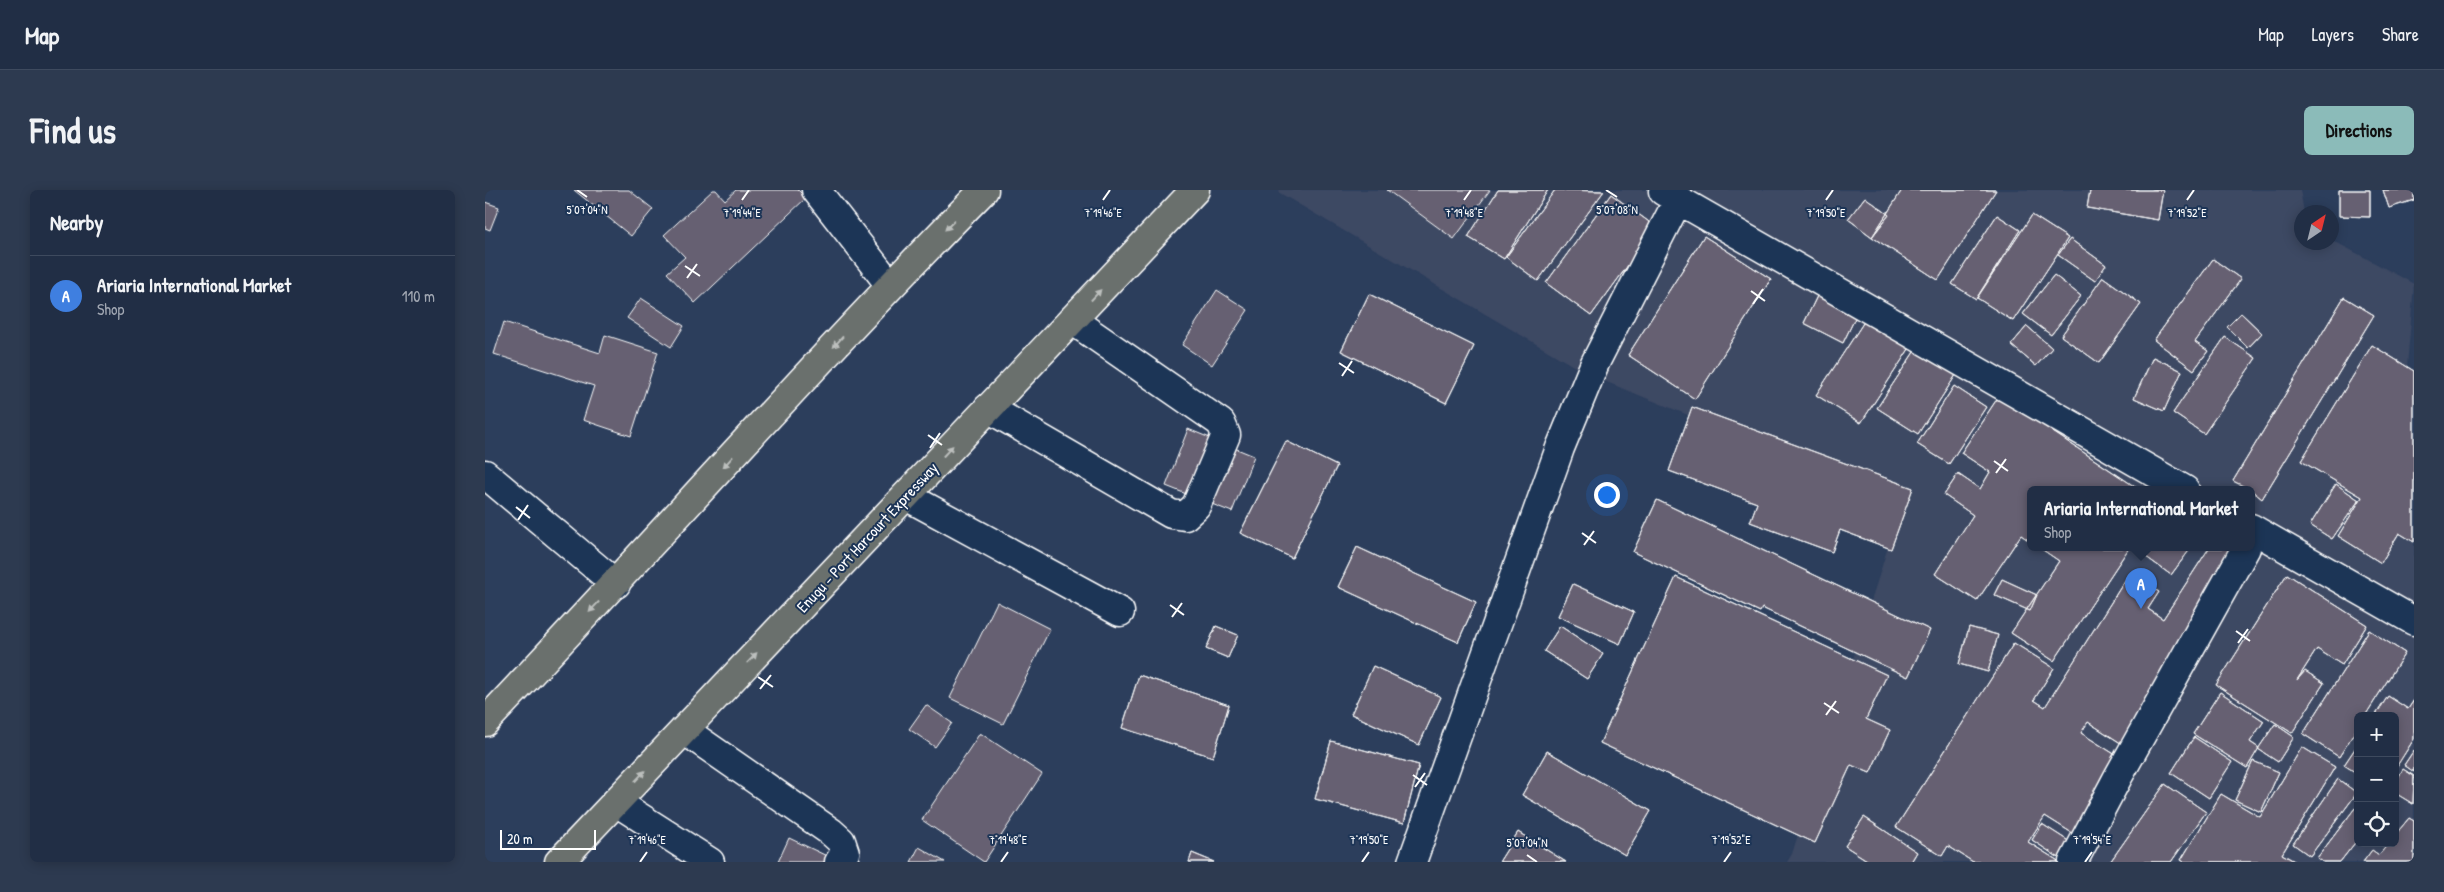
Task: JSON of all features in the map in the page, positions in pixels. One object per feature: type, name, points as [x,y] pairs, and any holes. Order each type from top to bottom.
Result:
[{"type":"highway","points":[[485,722],[616,584],[890,285],[985,190]]},
{"type":"highway","name":"Enugu - Port Harcourt Expressway","points":[[559,862],[1195,190]]},
{"type":"street","points":[[816,190],[890,285]]},
{"type":"street","points":[[1412,862],[1560,448],[1595,363],[1670,195],[2178,486]]},
{"type":"street","points":[[988,408],[1171,514],[1185,516],[1196,506],[1225,441],[1226,435],[1221,423],[1072,320]]},
{"type":"street","points":[[485,474],[616,584]]},
{"type":"street","points":[[906,496],[1119,612]]},
{"type":"street","points":[[2255,538],[2414,621]]},
{"type":"street","points":[[2073,862],[2117,778],[2243,551]]},
{"type":"street","points":[[684,730],[831,832],[841,841],[845,853],[839,862]]},
{"type":"street","points":[[616,802],[710,862]]},
{"type":"shaded area","points":[[1280,190],[2300,190],[2303,205],[2294,205],[2294,250],[2339,250],[2339,244],[2414,284],[2404,402],[2414,407],[2414,862],[1787,862],[1792,854],[1902,502],[1587,374],[1278,192]]},
{"type":"building","points":[[574,190],[629,190],[653,209],[631,236]]},
{"type":"building","points":[[713,190],[716,190],[725,200],[736,190],[798,190],[806,198],[695,303],[667,273],[685,257],[664,235]]},
{"type":"building","points":[[1387,190],[1490,190],[1454,239]]},
{"type":"building","points":[[1498,190],[1548,190],[1504,259],[1468,237]]},
{"type":"building","points":[[1498,190],[1548,190],[1504,259],[1468,237]]},
{"type":"building","points":[[1555,190],[1604,191],[1538,281],[1506,257]]},
{"type":"building","points":[[1555,190],[1604,191],[1538,281],[1506,257]]},
{"type":"building","points":[[1902,190],[1996,190],[1938,280],[1872,237]]},
{"type":"building","points":[[1902,190],[1996,190],[1938,280],[1872,237]]},
{"type":"building","points":[[2090,190],[2163,190],[2158,220],[2087,208]]},
{"type":"building","points":[[2090,190],[2163,190],[2158,220],[2087,208]]},
{"type":"building","points":[[2339,190],[2370,190],[2370,217],[2339,216]]},
{"type":"building","points":[[2339,190],[2370,190],[2370,217],[2339,216]]},
{"type":"building","points":[[2383,190],[2414,190],[2414,200],[2389,208]]},
{"type":"building","points":[[2383,190],[2414,190],[2414,200],[2389,208]]},
{"type":"building","points":[[1611,194],[1656,227],[1591,316],[1546,283]]},
{"type":"building","points":[[1611,194],[1656,227],[1591,316],[1546,283]]},
{"type":"building","points":[[1865,197],[1889,215],[1872,237],[1848,219]]},
{"type":"building","points":[[1865,197],[1889,215],[1872,237],[1848,219]]},
{"type":"building","points":[[485,202],[499,207],[490,230],[485,228]]},
{"type":"building","points":[[1997,215],[2020,230],[1976,299],[1952,284]]},
{"type":"building","points":[[1997,215],[2020,230],[1976,299],[1952,284]]},
{"type":"building","points":[[2032,215],[2068,238],[2013,321],[1977,298]]},
{"type":"building","points":[[2032,215],[2068,238],[2013,321],[1977,298]]},
{"type":"building","points":[[1704,236],[1771,279],[1695,399],[1628,355]]},
{"type":"building","points":[[1704,236],[1771,279],[1695,399],[1628,355]]},
{"type":"building","points":[[2070,239],[2106,265],[2095,281],[2058,255]]},
{"type":"building","points":[[2070,239],[2106,265],[2095,281],[2058,255]]},
{"type":"building","points":[[2213,259],[2241,279],[2195,342],[2208,351],[2194,370],[2154,340]]},
{"type":"building","points":[[2213,259],[2241,279],[2195,342],[2208,351],[2194,370],[2154,340]]},
{"type":"building","points":[[2054,275],[2081,296],[2051,335],[2023,314]]},
{"type":"building","points":[[2054,275],[2081,296],[2051,335],[2023,314]]},
{"type":"building","points":[[2103,277],[2141,304],[2099,363],[2061,336]]},
{"type":"building","points":[[2103,277],[2141,304],[2099,363],[2061,336]]},
{"type":"building","points":[[1217,290],[1248,310],[1212,365],[1182,345]]},
{"type":"building","points":[[1369,294],[1474,346],[1446,403],[1341,351]]},
{"type":"building","points":[[1369,294],[1474,346],[1446,403],[1341,351]]},
{"type":"building","points":[[1818,294],[1857,314],[1843,343],[1804,323]]},
{"type":"building","points":[[1818,294],[1857,314],[1843,343],[1804,323]]},
{"type":"building","points":[[2344,297],[2374,315],[2262,499],[2255,493],[2255,486],[2243,486],[2233,481]]},
{"type":"building","points":[[2344,297],[2374,315],[2262,499],[2255,493],[2255,486],[2243,486],[2233,481]]},
{"type":"building","points":[[641,298],[684,326],[671,347],[627,318]]},
{"type":"building","points":[[2241,313],[2262,333],[2248,348],[2227,327]]},
{"type":"building","points":[[2241,313],[2262,333],[2248,348],[2227,327]]},
{"type":"building","points":[[1867,317],[1911,346],[1861,423],[1816,395]]},
{"type":"building","points":[[1867,317],[1911,346],[1861,423],[1816,395]]},
{"type":"building","points":[[504,322],[600,353],[605,335],[658,352],[631,436],[583,420],[594,386],[494,354]]},
{"type":"building","points":[[2027,326],[2052,348],[2036,366],[2011,345]]},
{"type":"building","points":[[2027,326],[2052,348],[2036,366],[2011,345]]},
{"type":"building","points":[[2225,337],[2256,358],[2204,434],[2173,413]]},
{"type":"building","points":[[2225,337],[2256,358],[2204,434],[2173,413]]},
{"type":"building","points":[[2372,345],[2414,371],[2414,542],[2399,533],[2381,563],[2338,536],[2362,497],[2301,461]]},
{"type":"building","points":[[2372,345],[2414,371],[2414,542],[2399,533],[2381,563],[2338,536],[2362,497],[2301,461]]},
{"type":"building","points":[[1916,349],[1956,375],[1918,434],[1877,408]]},
{"type":"building","points":[[1916,349],[1956,375],[1918,434],[1877,408]]},
{"type":"building","points":[[2153,357],[2182,371],[2164,411],[2134,398]]},
{"type":"building","points":[[2153,357],[2182,371],[2164,411],[2134,398]]},
{"type":"building","points":[[1954,386],[1986,407],[1949,464],[1917,444]]},
{"type":"building","points":[[1954,386],[1986,407],[1949,464],[1917,444]]},
{"type":"building","points":[[1999,396],[2134,486],[2027,486],[2027,539],[2021,535],[1977,601],[1935,574],[1973,515],[1944,495],[1958,474],[1980,489],[1990,472],[1961,453]]},
{"type":"building","points":[[1999,396],[2134,486],[2027,486],[2027,539],[2021,535],[1977,601],[1935,574],[1973,515],[1944,495],[1958,474],[1980,489],[1990,472],[1961,453]]},
{"type":"building","points":[[1692,407],[1913,488],[1891,549],[1840,530],[1832,552],[1750,522],[1757,503],[1669,471]]},
{"type":"building","points":[[1692,407],[1913,488],[1891,549],[1840,530],[1832,552],[1750,522],[1757,503],[1669,471]]},
{"type":"building","points":[[1188,429],[1254,456],[1232,512],[1166,486]]},
{"type":"building","points":[[1286,441],[1337,466],[1292,558],[1240,533]]},
{"type":"building","points":[[1286,441],[1337,466],[1292,558],[1240,533]]},
{"type":"building","points":[[2336,484],[2359,500],[2332,539],[2310,525]]},
{"type":"building","points":[[2336,484],[2359,500],[2332,539],[2310,525]]},
{"type":"building","points":[[1657,500],[1930,630],[1908,677],[1762,608],[1760,612],[1633,552]]},
{"type":"building","points":[[1657,500],[1930,630],[1908,677],[1762,608],[1760,612],[1633,552]]},
{"type":"building","points":[[1357,547],[1476,602],[1458,642],[1338,587]]},
{"type":"building","points":[[1357,547],[1476,602],[1458,642],[1338,587]]},
{"type":"building","points":[[2044,551],[2127,551],[2054,661],[2011,633],[2059,561]]},
{"type":"building","points":[[2044,551],[2127,551],[2054,661],[2011,633],[2059,561]]},
{"type":"building","points":[[2138,551],[2189,551],[2171,575]]},
{"type":"building","points":[[2138,551],[2189,551],[2171,575]]},
{"type":"building","points":[[2207,551],[2243,551],[2130,749],[2088,722],[2081,733],[2127,762],[2080,838],[2045,816],[2028,842],[2060,862],[1973,862],[1948,846],[1942,856],[1896,827],[2014,643],[2054,668],[2034,700],[2045,707],[2129,574],[2159,592],[2148,609],[2163,619]]},
{"type":"building","points":[[2207,551],[2243,551],[2130,749],[2088,722],[2081,733],[2127,762],[2080,838],[2045,816],[2028,842],[2060,862],[1973,862],[1948,846],[1942,856],[1896,827],[2014,643],[2054,668],[2034,700],[2045,707],[2129,574],[2159,592],[2148,609],[2163,619]]},
{"type":"building","points":[[2287,574],[2367,625],[2342,665],[2317,649],[2297,680],[2305,671],[2324,683],[2292,733],[2216,685]]},
{"type":"building","points":[[2287,574],[2367,625],[2342,665],[2317,649],[2297,680],[2305,671],[2324,683],[2292,733],[2216,685]]},
{"type":"building","points":[[1676,577],[1887,675],[1866,719],[1890,730],[1870,773],[1851,765],[1815,843],[1600,743]]},
{"type":"building","points":[[1676,577],[1887,675],[1866,719],[1890,730],[1870,773],[1851,765],[1815,843],[1600,743]]},
{"type":"building","points":[[2002,579],[2037,595],[2030,611],[1994,595]]},
{"type":"building","points":[[2002,579],[2037,595],[2030,611],[1994,595]]},
{"type":"building","points":[[1573,584],[1634,612],[1620,644],[1558,616]]},
{"type":"building","points":[[1573,584],[1634,612],[1620,644],[1558,616]]},
{"type":"building","points":[[997,602],[1050,629],[1003,724],[950,698]]},
{"type":"building","points":[[1216,626],[1238,635],[1228,658],[1206,649]]},
{"type":"building","points":[[1216,626],[1238,635],[1228,658],[1206,649]]},
{"type":"building","points":[[1560,626],[1603,654],[1587,679],[1544,651]]},
{"type":"building","points":[[1560,626],[1603,654],[1587,679],[1544,651]]},
{"type":"building","points":[[1969,627],[1998,635],[1988,672],[1959,664]]},
{"type":"building","points":[[1969,627],[1998,635],[1988,672],[1959,664]]},
{"type":"building","points":[[2369,630],[2405,653],[2368,712],[2354,712],[2354,733],[2339,757],[2303,734]]},
{"type":"building","points":[[2369,630],[2405,653],[2368,712],[2354,712],[2354,733],[2339,757],[2303,734]]},
{"type":"building","points":[[1373,666],[1441,697],[1419,745],[1351,714]]},
{"type":"building","points":[[1373,666],[1441,697],[1419,745],[1351,714]]},
{"type":"building","points":[[1139,675],[1229,705],[1213,757],[1122,728]]},
{"type":"building","points":[[1139,675],[1229,705],[1213,757],[1122,728]]},
{"type":"building","points":[[2220,692],[2264,721],[2250,742],[2259,748],[2247,768],[2193,734]]},
{"type":"building","points":[[2220,692],[2264,721],[2250,742],[2259,748],[2247,768],[2193,734]]},
{"type":"building","points":[[2388,696],[2408,709],[2414,700],[2414,739],[2399,763],[2399,712],[2378,712]]},
{"type":"building","points":[[2388,696],[2408,709],[2414,700],[2414,739],[2399,763],[2399,712],[2378,712]]},
{"type":"building","points":[[926,705],[952,723],[935,747],[909,729]]},
{"type":"building","points":[[2275,724],[2294,737],[2278,762],[2258,749]]},
{"type":"building","points":[[2275,724],[2294,737],[2278,762],[2258,749]]},
{"type":"building","points":[[980,733],[1042,774],[984,862],[922,820]]},
{"type":"building","points":[[2194,737],[2232,762],[2209,798],[2171,773]]},
{"type":"building","points":[[2194,737],[2232,762],[2209,798],[2171,773]]},
{"type":"building","points":[[1331,741],[1419,765],[1404,823],[1315,799]]},
{"type":"building","points":[[1331,741],[1419,765],[1404,823],[1315,799]]},
{"type":"building","points":[[2302,747],[2335,767],[2282,854],[2296,862],[2184,862],[2181,860],[2221,794],[2260,817]]},
{"type":"building","points":[[2302,747],[2335,767],[2282,854],[2296,862],[2184,862],[2181,860],[2221,794],[2260,817]]},
{"type":"building","points":[[2354,750],[2354,771],[2344,765]]},
{"type":"building","points":[[2354,750],[2354,771],[2344,765]]},
{"type":"building","points":[[2414,750],[2414,772],[2404,765]]},
{"type":"building","points":[[2414,750],[2414,772],[2404,765]]},
{"type":"building","points":[[1547,751],[1651,811],[1625,855],[1522,795]]},
{"type":"building","points":[[1547,751],[1651,811],[1625,855],[1522,795]]},
{"type":"building","points":[[2253,761],[2279,772],[2261,812],[2235,800]]},
{"type":"building","points":[[2253,761],[2279,772],[2261,812],[2235,800]]},
{"type":"building","points":[[2403,769],[2414,776],[2413,804],[2399,795],[2399,776]]},
{"type":"building","points":[[2403,769],[2414,776],[2413,804],[2399,795],[2399,776]]},
{"type":"building","points":[[2338,779],[2354,791],[2354,797],[2310,856],[2293,844]]},
{"type":"building","points":[[2338,779],[2354,791],[2354,797],[2310,856],[2293,844]]},
{"type":"building","points":[[2165,784],[2206,812],[2171,862],[2110,862]]},
{"type":"building","points":[[2165,784],[2206,812],[2171,862],[2110,862]]},
{"type":"building","points":[[2354,809],[2354,844],[2340,862],[2323,862],[2317,858]]},
{"type":"building","points":[[2354,809],[2354,844],[2340,862],[2323,862],[2317,858]]},
{"type":"building","points":[[1864,817],[1917,852],[1911,862],[1870,862],[1845,846]]},
{"type":"building","points":[[1864,817],[1917,852],[1911,862],[1870,862],[1845,846]]},
{"type":"building","points":[[2409,818],[2414,821],[2414,862],[2363,862],[2372,850],[2379,855],[2386,847],[2399,847],[2399,830]]},
{"type":"building","points":[[2409,818],[2414,821],[2414,862],[2363,862],[2372,850],[2379,855],[2386,847],[2399,847],[2399,830]]},
{"type":"building","points":[[2042,824],[2084,851],[2065,862],[2032,840]]},
{"type":"building","points":[[2042,824],[2084,851],[2065,862],[2032,840]]},
{"type":"building","points":[[1518,832],[1566,862],[1499,862]]},
{"type":"building","points":[[1518,832],[1566,862],[1499,862]]},
{"type":"building","points":[[789,838],[831,858],[829,862],[778,862]]},
{"type":"building","points":[[919,847],[945,862],[911,862]]},
{"type":"building","points":[[1192,853],[1214,862],[1189,862]]},
{"type":"building","points":[[1192,853],[1214,862],[1189,862]]},
{"type":"place","name":"Ariaria International Market","points":[[2141,609]]}]
